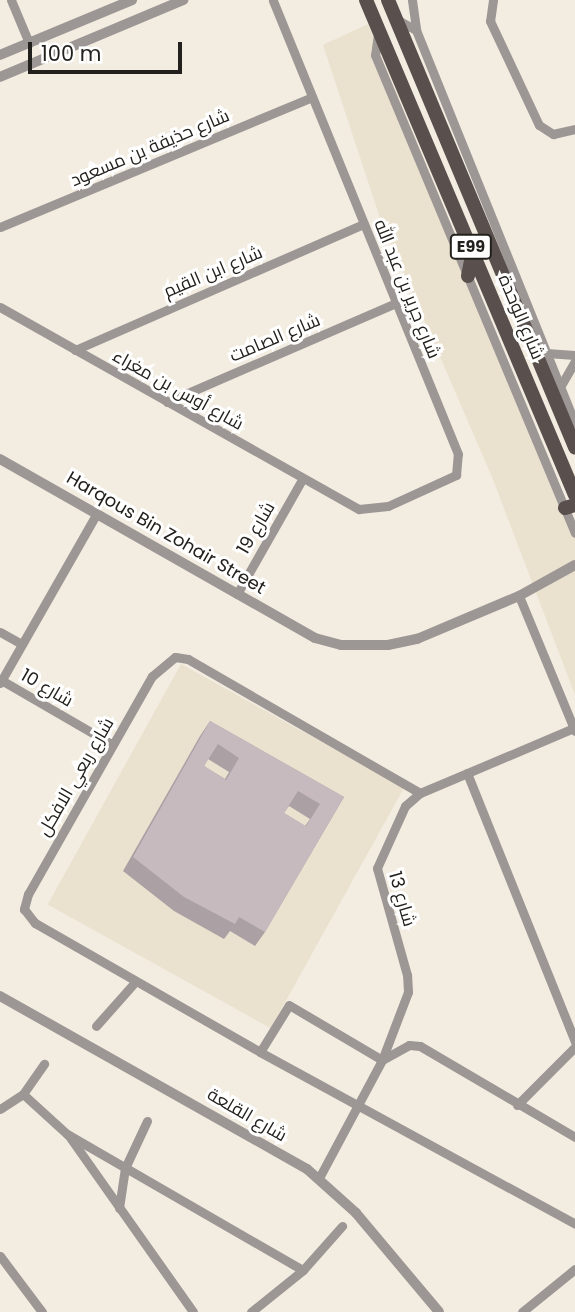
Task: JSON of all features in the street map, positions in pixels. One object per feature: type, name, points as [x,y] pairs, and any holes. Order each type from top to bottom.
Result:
[{"type":"main road","name":"شارع الوحدة","points":[[366,0],[380,25],[575,495]]},
{"type":"main road","name":"شارع الوحدة","points":[[388,0],[517,308],[572,424],[575,448]]},
{"type":"main road","points":[[468,276],[473,251]]},
{"type":"main road","points":[[517,308],[531,320]]},
{"type":"street","points":[[11,0],[29,43]]},
{"type":"street","points":[[0,55],[132,0]]},
{"type":"street","points":[[0,77],[184,0]]},
{"type":"street","name":"شارع جرير بن عبد الله","points":[[273,0],[457,454],[459,468],[451,479],[388,506],[359,509],[341,500]]},
{"type":"street","points":[[412,0],[416,30],[560,387],[572,424]]},
{"type":"street","points":[[490,1],[490,21],[539,125],[553,134],[575,129]]},
{"type":"street","points":[[394,18],[416,30]]},
{"type":"street","points":[[380,25],[375,55],[468,276],[570,507],[575,533]]},
{"type":"street","name":"شارع حذيفة بن مسعود","points":[[0,228],[313,97]]},
{"type":"street","name":"شارع ابن القيم","points":[[75,350],[364,224]]},
{"type":"street","name":"شارع الصامت","points":[[167,401],[396,303]]},
{"type":"street","name":"شارع أوس بن مغراء","points":[[0,307],[341,500]]},
{"type":"street","points":[[546,353],[575,355]]},
{"type":"street","points":[[560,387],[575,361]]},
{"type":"street","name":"Harqous Bin Zohair Street","points":[[0,459],[315,638],[341,645],[398,643],[519,596],[570,573],[575,565]]},
{"type":"street","name":"شارع 19","points":[[236,594],[303,478]]},
{"type":"street","points":[[1,681],[97,513]]},
{"type":"street","points":[[519,596],[574,730]]},
{"type":"street","points":[[0,632],[22,644]]},
{"type":"street","name":"شارع ربعي الافكل","points":[[136,981],[29,918],[24,908],[28,894],[152,676],[170,659],[188,659],[420,793]]},
{"type":"street","name":"شارع 10","points":[[1,681],[113,745]]},
{"type":"street","name":"شارع 13","points":[[319,1178],[382,1060],[408,992],[407,975],[377,868],[405,806],[420,793],[574,730]]},
{"type":"street","points":[[467,773],[575,1044],[517,1105]]},
{"type":"street","points":[[96,1026],[136,981],[358,1107],[573,1219]]},
{"type":"street","name":"شارع القلعة","points":[[0,996],[319,1178],[356,1213],[438,1312]]},
{"type":"street","points":[[260,1052],[289,1005],[382,1060],[401,1047],[420,1046],[575,1137]]},
{"type":"street","points":[[0,1110],[23,1094],[44,1064]]},
{"type":"street","points":[[23,1094],[67,1134],[303,1270]]},
{"type":"street","points":[[119,1208],[125,1168],[147,1121]]},
{"type":"street","points":[[67,1134],[193,1312]]},
{"type":"street","points":[[251,1312],[303,1270],[341,1226]]},
{"type":"street","points":[[0,1256],[42,1312]]},
{"type":"street","points":[[522,1312],[575,1269]]},
{"type":"shaded area","points":[[368,24],[575,523],[575,695],[492,477],[380,218],[323,45]]},
{"type":"shaded area","points":[[181,664],[404,788],[271,1028],[48,905]]},
{"type":"building","points":[[210,721],[344,797],[265,932],[239,917],[235,924],[184,897],[133,857]],"holes":[[[218,744],[239,758],[226,780],[204,766]],[[298,791],[320,804],[306,826],[284,813]]]}]
